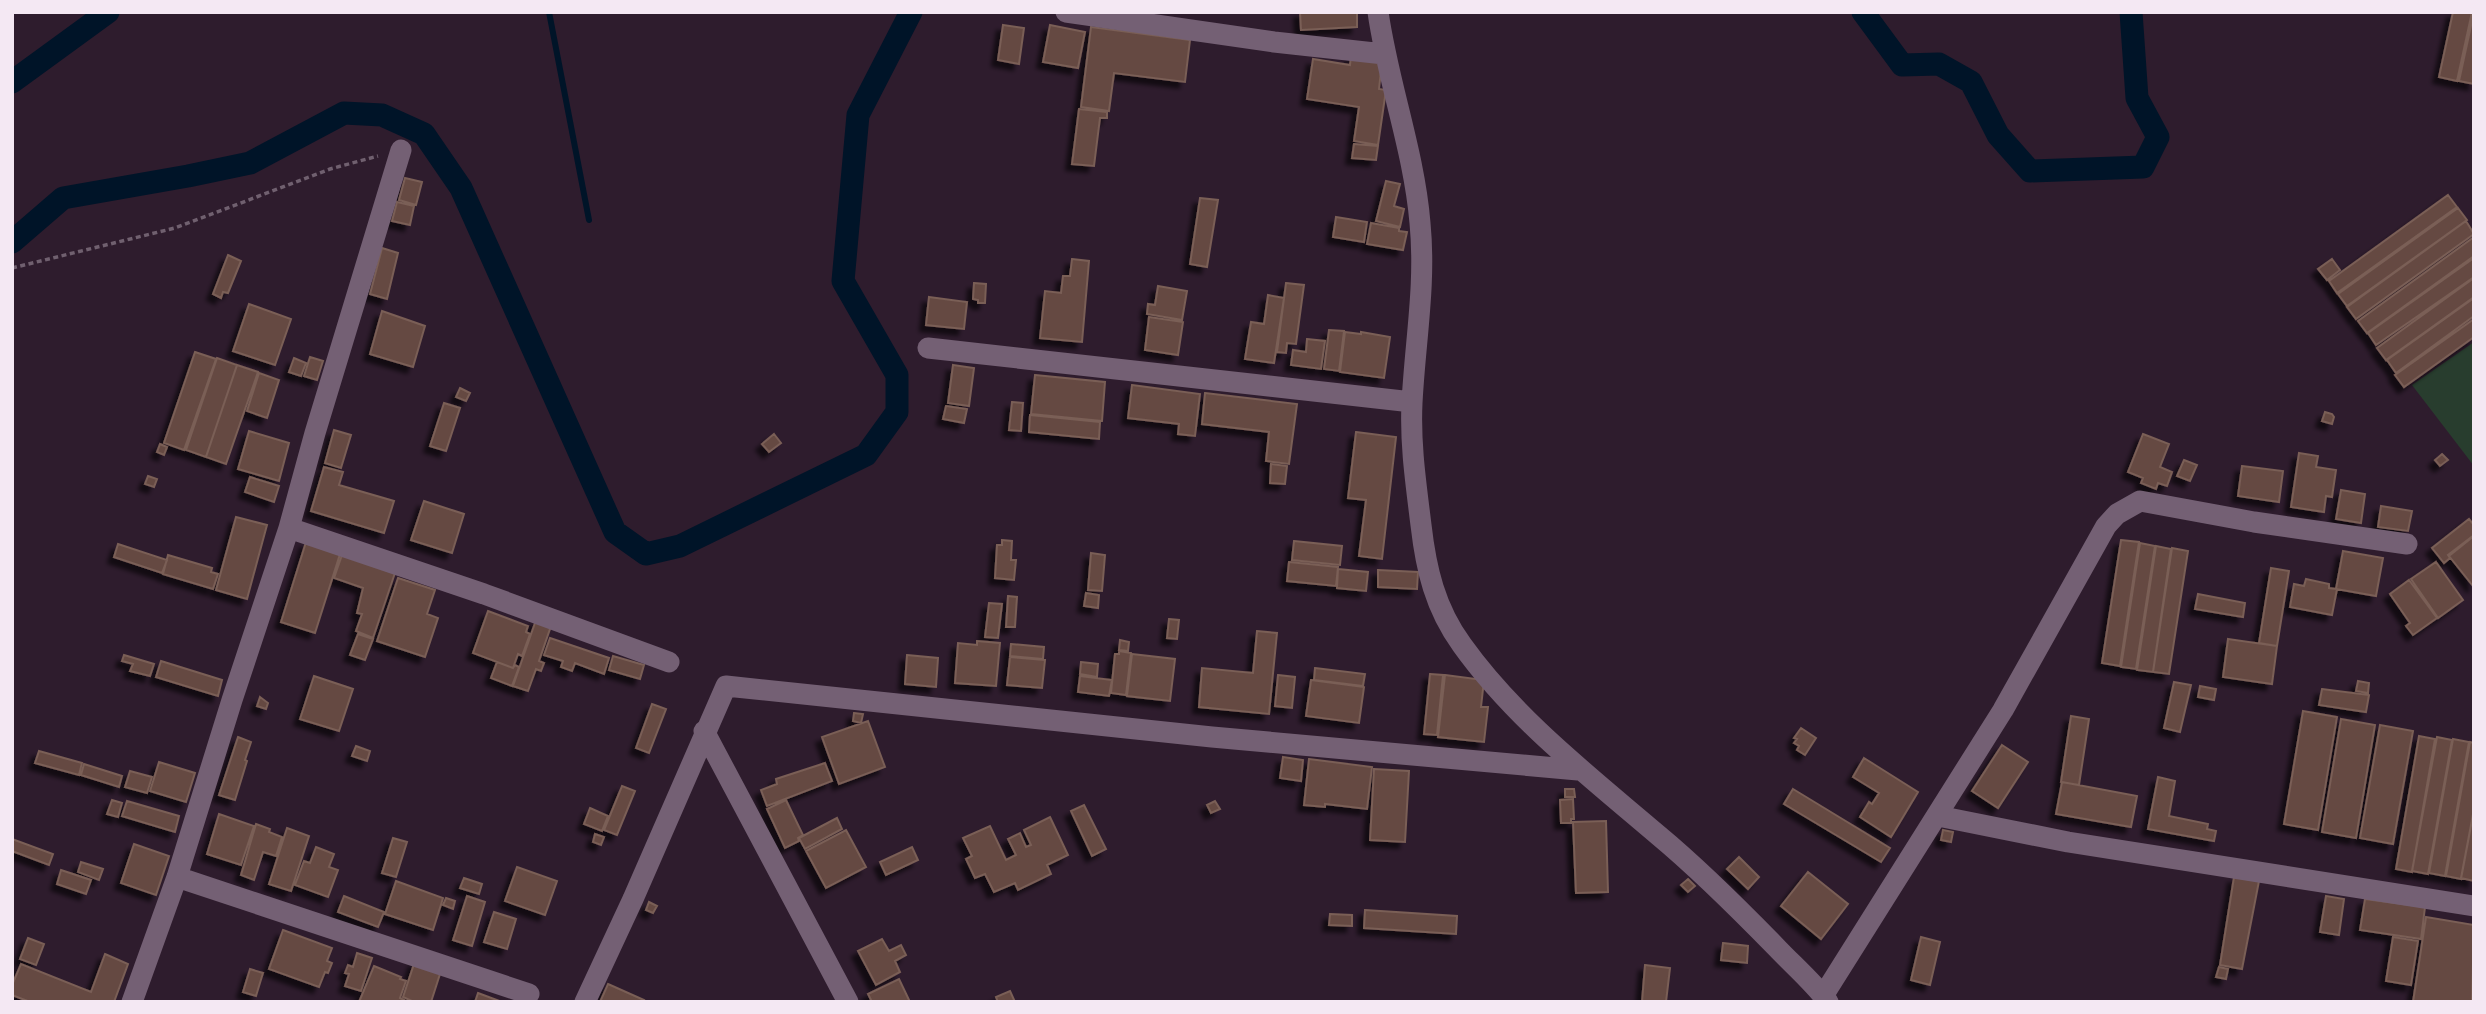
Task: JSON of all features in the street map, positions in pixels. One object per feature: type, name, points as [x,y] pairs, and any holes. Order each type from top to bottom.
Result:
[{"type":"street","points":[[1066,12],[1274,43],[1384,54]]},
{"type":"street","points":[[1378,12],[1384,54],[1413,170],[1420,223],[1424,275],[1412,402],[1414,471],[1426,563],[1433,590],[1446,620],[1462,646],[1492,682],[1578,770],[1660,837],[1743,913],[1826,999],[2003,710],[2106,526],[2127,506],[2140,501],[2254,522],[2407,544]]},
{"type":"street","points":[[132,1002],[177,877],[289,528],[314,433],[401,149]]},
{"type":"street","points":[[928,348],[1412,402]]},
{"type":"street","points":[[289,528],[496,598],[669,662]]},
{"type":"street","points":[[585,1002],[726,686],[1226,738],[1578,770]]},
{"type":"street","points":[[704,731],[848,1002]]},
{"type":"street","points":[[1938,816],[2068,842],[2474,906]]},
{"type":"street","points":[[177,877],[528,994]]},
{"type":"path","points":[[12,268],[175,228],[330,169],[401,149]]},
{"type":"green space","points":[[2474,342],[2474,466],[2412,385]]},
{"type":"building","points":[[1300,12],[1357,12],[1357,27],[1301,30]]},
{"type":"building","points":[[2453,12],[2472,12],[2457,81],[2439,77]]},
{"type":"building","points":[[2474,12],[2474,84],[2459,81]]},
{"type":"building","points":[[1003,25],[1024,28],[1019,64],[998,60]]},
{"type":"building","points":[[1050,25],[1085,32],[1078,68],[1043,62]]},
{"type":"building","points":[[1091,27],[1190,40],[1185,82],[1114,73],[1109,111],[1081,107]]},
{"type":"building","points":[[1351,56],[1382,62],[1379,89],[1386,90],[1378,145],[1354,141],[1359,107],[1307,99],[1313,59],[1350,65]]},
{"type":"building","points":[[1079,109],[1107,112],[1107,118],[1100,118],[1094,166],[1072,164]]},
{"type":"building","points":[[1354,144],[1378,146],[1376,160],[1352,158]]},
{"type":"building","points":[[405,178],[422,182],[416,205],[399,200]]},
{"type":"building","points":[[1386,181],[1400,184],[1394,206],[1404,209],[1400,227],[1376,221]]},
{"type":"building","points":[[2448,195],[2457,207],[2337,293],[2329,281]]},
{"type":"building","points":[[1200,198],[1218,200],[1207,267],[1190,264]]},
{"type":"building","points":[[397,202],[414,206],[410,225],[392,221]]},
{"type":"building","points":[[2458,208],[2467,220],[2347,306],[2338,294]]},
{"type":"building","points":[[1336,217],[1367,222],[1364,242],[1333,237]]},
{"type":"building","points":[[2466,221],[2474,234],[2356,319],[2347,307]]},
{"type":"building","points":[[1371,223],[1407,232],[1403,250],[1367,244]]},
{"type":"building","points":[[2474,237],[2474,256],[2367,333],[2358,321]]},
{"type":"building","points":[[382,248],[398,253],[387,299],[370,294]]},
{"type":"building","points":[[228,255],[241,261],[228,293],[223,292],[221,298],[213,294]]},
{"type":"building","points":[[2474,258],[2474,277],[2376,345],[2368,333]]},
{"type":"building","points":[[1072,259],[1089,261],[1082,342],[1040,338],[1045,291],[1061,293],[1063,276],[1070,276]]},
{"type":"building","points":[[2332,259],[2340,270],[2327,280],[2318,269]]},
{"type":"building","points":[[2474,278],[2474,297],[2386,360],[2377,348]]},
{"type":"building","points":[[974,283],[986,284],[985,303],[978,303],[978,300],[973,299]]},
{"type":"building","points":[[1286,283],[1304,285],[1296,344],[1287,343],[1286,353],[1277,352]]},
{"type":"building","points":[[1158,286],[1187,291],[1182,320],[1147,314],[1148,304],[1155,305]]},
{"type":"building","points":[[1268,295],[1284,298],[1274,363],[1245,359],[1251,322],[1264,324]]},
{"type":"building","points":[[929,297],[967,302],[964,329],[926,325]]},
{"type":"building","points":[[2474,298],[2474,316],[2396,373],[2387,360]]},
{"type":"building","points":[[249,304],[291,319],[275,365],[233,351]]},
{"type":"building","points":[[382,311],[425,326],[413,367],[370,354]]},
{"type":"building","points":[[1149,317],[1183,322],[1178,355],[1145,350]]},
{"type":"building","points":[[2474,319],[2474,337],[2404,387],[2395,375]]},
{"type":"building","points":[[1329,330],[1344,331],[1339,371],[1324,369]]},
{"type":"building","points":[[1345,332],[1390,337],[1384,378],[1340,372]]},
{"type":"building","points":[[1307,339],[1325,341],[1321,369],[1291,365],[1293,350],[1306,352]]},
{"type":"building","points":[[195,352],[216,359],[184,450],[164,443]]},
{"type":"building","points":[[310,357],[323,361],[317,380],[304,376]]},
{"type":"building","points":[[217,358],[237,365],[206,457],[186,450]]},
{"type":"building","points":[[294,358],[306,363],[301,376],[289,372]]},
{"type":"building","points":[[237,365],[258,372],[226,464],[206,457]]},
{"type":"building","points":[[953,365],[974,368],[969,406],[948,403]]},
{"type":"building","points":[[259,373],[279,380],[267,418],[247,411]]},
{"type":"building","points":[[1035,375],[1105,382],[1102,421],[1031,414]]},
{"type":"building","points":[[1132,385],[1200,394],[1195,436],[1178,434],[1179,424],[1128,418]]},
{"type":"building","points":[[460,388],[470,393],[466,401],[456,397]]},
{"type":"building","points":[[1205,393],[1297,404],[1289,464],[1266,461],[1269,432],[1202,424]]},
{"type":"building","points":[[1012,402],[1023,403],[1021,431],[1009,430]]},
{"type":"building","points":[[444,403],[460,408],[446,451],[430,446]]},
{"type":"building","points":[[946,406],[967,409],[964,423],[943,419]]},
{"type":"building","points":[[2325,412],[2334,417],[2332,424],[2322,421]]},
{"type":"building","points":[[1030,415],[1100,422],[1099,439],[1029,432]]},
{"type":"building","points":[[334,430],[351,435],[341,468],[325,463]]},
{"type":"building","points":[[249,431],[289,443],[279,481],[238,469]]},
{"type":"building","points":[[1356,432],[1396,437],[1382,559],[1359,556],[1366,500],[1348,498]]},
{"type":"building","points":[[774,434],[781,443],[769,452],[762,444]]},
{"type":"building","points":[[2143,434],[2169,444],[2160,467],[2172,472],[2167,486],[2158,483],[2156,489],[2141,483],[2143,478],[2128,472]]},
{"type":"building","points":[[160,444],[167,447],[164,455],[157,452]]},
{"type":"building","points":[[2299,453],[2318,456],[2316,467],[2336,470],[2332,497],[2326,496],[2324,512],[2291,507]]},
{"type":"building","points":[[2442,454],[2448,460],[2440,466],[2435,460]]},
{"type":"building","points":[[2184,460],[2197,465],[2190,481],[2177,476]]},
{"type":"building","points":[[1271,464],[1287,466],[1285,484],[1270,483]]},
{"type":"building","points":[[2242,466],[2283,471],[2279,502],[2238,496]]},
{"type":"building","points":[[324,467],[343,472],[339,485],[394,501],[384,533],[311,511]]},
{"type":"building","points":[[148,476],[157,479],[154,487],[145,484]]},
{"type":"building","points":[[250,477],[279,486],[274,502],[245,492]]},
{"type":"building","points":[[2341,490],[2365,494],[2361,523],[2336,519]]},
{"type":"building","points":[[424,501],[464,514],[452,553],[411,540]]},
{"type":"building","points":[[2381,506],[2412,511],[2408,531],[2378,527]]},
{"type":"building","points":[[236,517],[267,525],[247,599],[216,590]]},
{"type":"building","points":[[2469,519],[2474,525],[2474,535],[2448,555],[2450,558],[2444,563],[2432,548]]},
{"type":"building","points":[[2474,536],[2474,586],[2473,586],[2449,556]]},
{"type":"building","points":[[1002,540],[1012,541],[1011,560],[1016,560],[1014,580],[995,578],[997,545],[1002,545]]},
{"type":"building","points":[[2121,540],[2139,542],[2120,666],[2102,663]]},
{"type":"building","points":[[1294,541],[1342,546],[1340,565],[1292,560]]},
{"type":"building","points":[[306,542],[340,554],[315,633],[281,622]]},
{"type":"building","points":[[2140,543],[2155,546],[2136,669],[2121,667]]},
{"type":"building","points":[[118,544],[167,560],[162,573],[114,557]]},
{"type":"building","points":[[2156,546],[2171,549],[2153,672],[2137,670]]},
{"type":"building","points":[[2172,548],[2188,551],[2169,674],[2153,672]]},
{"type":"building","points":[[2343,551],[2383,558],[2376,596],[2336,589]]},
{"type":"building","points":[[1091,553],[1105,555],[1102,591],[1088,590]]},
{"type":"building","points":[[168,555],[212,568],[211,572],[218,574],[213,589],[163,574]]},
{"type":"building","points":[[342,555],[395,573],[373,638],[356,631],[362,614],[357,613],[363,588],[334,578]]},
{"type":"building","points":[[1289,562],[1338,567],[1336,586],[1287,581]]},
{"type":"building","points":[[2436,562],[2463,600],[2438,618],[2411,579]]},
{"type":"building","points":[[2271,568],[2289,571],[2277,646],[2259,643]]},
{"type":"building","points":[[1338,569],[1368,572],[1366,591],[1337,588]]},
{"type":"building","points":[[1378,570],[1418,572],[1417,589],[1378,587]]},
{"type":"building","points":[[398,578],[435,590],[427,614],[438,618],[425,657],[377,641]]},
{"type":"building","points":[[2306,579],[2329,584],[2329,588],[2337,589],[2332,615],[2290,607],[2294,584],[2304,586]]},
{"type":"building","points":[[2409,580],[2437,618],[2413,635],[2406,626],[2410,623],[2390,594]]},
{"type":"building","points":[[1086,593],[1099,595],[1098,608],[1084,606]]},
{"type":"building","points":[[2198,594],[2245,603],[2243,617],[2195,609]]},
{"type":"building","points":[[1008,596],[1017,597],[1015,627],[1006,627]]},
{"type":"building","points":[[989,603],[1002,604],[998,638],[985,637]]},
{"type":"building","points":[[488,611],[528,626],[526,632],[530,634],[522,656],[518,654],[513,668],[473,653]]},
{"type":"building","points":[[1169,619],[1179,620],[1177,639],[1167,638]]},
{"type":"building","points":[[536,620],[551,626],[539,661],[544,663],[541,671],[536,669],[528,691],[513,686]]},
{"type":"building","points":[[1257,631],[1277,633],[1269,714],[1199,707],[1202,668],[1253,673]]},
{"type":"building","points":[[358,634],[373,639],[365,660],[350,655]]},
{"type":"building","points":[[550,638],[609,658],[604,674],[575,663],[572,671],[561,667],[563,661],[544,655]]},
{"type":"building","points":[[2228,639],[2277,646],[2272,684],[2223,677]]},
{"type":"building","points":[[1120,640],[1129,642],[1128,651],[1119,650]]},
{"type":"building","points":[[977,641],[1000,643],[996,686],[955,683],[958,643],[977,645]]},
{"type":"building","points":[[1011,644],[1044,647],[1043,659],[1010,656]]},
{"type":"building","points":[[1119,651],[1131,653],[1126,695],[1111,693],[1115,654],[1119,654]]},
{"type":"building","points":[[1132,654],[1175,659],[1170,701],[1127,696]]},
{"type":"building","points":[[124,655],[154,664],[150,676],[130,671],[133,664],[122,661]]},
{"type":"building","points":[[907,655],[938,658],[936,687],[905,684]]},
{"type":"building","points":[[613,656],[644,665],[640,679],[609,670]]},
{"type":"building","points":[[1010,657],[1045,660],[1042,688],[1007,685]]},
{"type":"building","points":[[161,661],[222,680],[218,696],[156,677]]},
{"type":"building","points":[[497,662],[513,668],[515,665],[519,667],[512,686],[491,678]]},
{"type":"building","points":[[1081,662],[1098,664],[1097,677],[1080,674]]},
{"type":"building","points":[[1315,668],[1365,674],[1363,686],[1314,680]]},
{"type":"building","points":[[1430,674],[1443,675],[1437,735],[1424,734]]},
{"type":"building","points":[[1278,675],[1295,677],[1292,708],[1275,706]]},
{"type":"building","points":[[1445,675],[1484,680],[1481,707],[1488,707],[1484,742],[1438,737]]},
{"type":"building","points":[[314,676],[353,689],[339,731],[300,719]]},
{"type":"building","points":[[1080,676],[1112,680],[1109,696],[1078,692]]},
{"type":"building","points":[[1311,680],[1364,687],[1359,723],[1306,716]]},
{"type":"building","points":[[2358,681],[2369,683],[2368,693],[2356,691]]},
{"type":"building","points":[[2174,682],[2191,685],[2180,732],[2164,728]]},
{"type":"building","points":[[2200,686],[2216,689],[2214,700],[2198,697]]},
{"type":"building","points":[[2322,689],[2369,695],[2366,712],[2319,705]]},
{"type":"building","points":[[260,697],[268,703],[266,709],[257,706]]},
{"type":"building","points":[[652,704],[666,709],[649,753],[636,748]]},
{"type":"building","points":[[2303,711],[2337,717],[2318,830],[2284,824]]},
{"type":"building","points":[[854,713],[863,714],[861,723],[853,721]]},
{"type":"building","points":[[2071,716],[2089,719],[2079,785],[2061,782]]},
{"type":"building","points":[[2341,719],[2375,725],[2356,838],[2322,832]]},
{"type":"building","points":[[868,721],[885,767],[839,784],[822,737]]},
{"type":"building","points":[[2380,725],[2413,731],[2393,844],[2360,838]]},
{"type":"building","points":[[1801,728],[1816,738],[1805,755],[1797,750],[1799,746],[1794,743],[1797,739],[1794,738]]},
{"type":"building","points":[[2419,736],[2435,739],[2412,872],[2396,869]]},
{"type":"building","points":[[238,737],[251,742],[235,800],[219,795]]},
{"type":"building","points":[[2437,737],[2452,740],[2428,874],[2412,871]]},
{"type":"building","points":[[2453,739],[2469,742],[2445,876],[2429,873]]},
{"type":"building","points":[[2470,742],[2474,743],[2474,810],[2461,879],[2446,876]]},
{"type":"building","points":[[2002,745],[2028,762],[1998,808],[1972,791]]},
{"type":"building","points":[[356,746],[370,751],[367,761],[352,756]]},
{"type":"building","points":[[39,751],[82,763],[79,775],[35,763]]},
{"type":"building","points":[[1283,757],[1303,760],[1301,781],[1280,778]]},
{"type":"building","points":[[1864,758],[1918,792],[1891,837],[1860,817],[1869,802],[1872,804],[1879,793],[1853,777]]},
{"type":"building","points":[[1309,759],[1372,767],[1367,809],[1325,804],[1325,807],[1304,805]]},
{"type":"building","points":[[159,762],[195,773],[186,802],[150,791]]},
{"type":"building","points":[[825,763],[832,781],[767,806],[761,790],[777,784],[776,779]]},
{"type":"building","points":[[84,764],[122,776],[119,787],[81,775]]},
{"type":"building","points":[[1374,769],[1409,771],[1405,842],[1370,840]]},
{"type":"building","points":[[130,771],[152,777],[147,793],[125,787]]},
{"type":"building","points":[[2158,777],[2175,781],[2169,816],[2208,824],[2207,829],[2216,831],[2214,841],[2148,829]]},
{"type":"building","points":[[2062,782],[2137,796],[2131,827],[2056,814]]},
{"type":"building","points":[[622,786],[635,791],[617,835],[604,830]]},
{"type":"building","points":[[1565,789],[1574,789],[1575,797],[1565,797]]},
{"type":"building","points":[[1793,789],[1890,848],[1881,862],[1784,804]]},
{"type":"building","points":[[1573,799],[1574,819],[1571,819],[1571,823],[1561,823],[1560,800]]},
{"type":"building","points":[[112,800],[122,803],[118,817],[107,814]]},
{"type":"building","points":[[786,800],[803,835],[798,838],[799,841],[785,848],[767,809]]},
{"type":"building","points":[[127,801],[179,816],[175,832],[122,816]]},
{"type":"building","points":[[1215,801],[1220,809],[1211,813],[1207,805]]},
{"type":"building","points":[[1084,805],[1106,849],[1092,856],[1071,811]]},
{"type":"building","points":[[590,808],[608,816],[602,831],[584,824]]},
{"type":"building","points":[[2474,809],[2474,881],[2461,878]]},
{"type":"building","points":[[219,814],[254,826],[241,865],[207,854]]},
{"type":"building","points":[[1050,817],[1068,855],[1047,865],[1051,874],[1018,890],[1015,883],[994,892],[985,874],[975,878],[966,859],[972,856],[963,838],[990,826],[1006,860],[1016,855],[1008,839],[1020,833],[1026,847],[1031,845],[1024,830]]},
{"type":"building","points":[[837,818],[842,829],[805,849],[799,838]]},
{"type":"building","points":[[1606,821],[1608,892],[1576,893],[1573,822]]},
{"type":"building","points":[[256,824],[282,837],[276,856],[263,852],[254,880],[241,875]]},
{"type":"building","points":[[287,828],[309,836],[291,891],[269,884]]},
{"type":"building","points":[[846,830],[866,867],[826,888],[806,851]]},
{"type":"building","points":[[1943,830],[1953,832],[1951,842],[1941,840]]},
{"type":"building","points":[[595,834],[604,837],[601,845],[593,842]]},
{"type":"building","points":[[393,838],[407,842],[396,877],[382,873]]},
{"type":"building","points":[[12,839],[53,854],[49,865],[12,851]]},
{"type":"building","points":[[134,844],[169,856],[156,895],[121,883]]},
{"type":"building","points":[[316,847],[334,854],[329,867],[338,870],[328,897],[295,885],[304,861],[310,863]]},
{"type":"building","points":[[912,847],[918,860],[886,875],[880,862]]},
{"type":"building","points":[[1739,857],[1759,877],[1748,889],[1727,869]]},
{"type":"building","points":[[81,862],[103,869],[99,880],[78,872]]},
{"type":"building","points":[[517,867],[557,881],[545,915],[505,901]]},
{"type":"building","points":[[61,870],[91,880],[86,894],[57,884]]},
{"type":"building","points":[[1808,872],[1848,904],[1821,939],[1781,906]]},
{"type":"building","points":[[2234,877],[2259,881],[2242,969],[2220,965]]},
{"type":"building","points":[[464,878],[482,884],[479,894],[460,888]]},
{"type":"building","points":[[1688,879],[1695,886],[1688,892],[1681,885]]},
{"type":"building","points":[[396,881],[443,898],[433,930],[385,914]]},
{"type":"building","points":[[344,896],[384,912],[378,927],[338,912]]},
{"type":"building","points":[[467,896],[485,902],[472,946],[453,940]]},
{"type":"building","points":[[2326,896],[2344,899],[2339,935],[2320,932]]},
{"type":"building","points":[[446,898],[455,901],[453,909],[443,905]]},
{"type":"building","points":[[2365,899],[2425,907],[2421,939],[2360,930]]},
{"type":"building","points":[[649,902],[657,906],[653,913],[646,910]]},
{"type":"building","points":[[1365,910],[1457,916],[1456,934],[1364,928]]},
{"type":"building","points":[[494,912],[516,919],[507,949],[484,942]]},
{"type":"building","points":[[1330,914],[1352,915],[1352,926],[1329,925]]},
{"type":"building","points":[[2426,917],[2474,925],[2472,1002],[2413,1002]]},
{"type":"building","points":[[283,930],[332,948],[327,961],[332,963],[319,987],[269,969]]},
{"type":"building","points":[[1921,937],[1940,942],[1930,985],[1911,980]]},
{"type":"building","points":[[2393,937],[2418,941],[2411,985],[2386,981]]},
{"type":"building","points":[[28,938],[44,944],[36,965],[20,959]]},
{"type":"building","points":[[882,939],[889,951],[901,945],[906,955],[895,961],[900,972],[876,985],[858,951]]},
{"type":"building","points":[[1723,943],[1748,946],[1747,963],[1721,960]]},
{"type":"building","points":[[357,953],[372,958],[361,991],[345,986],[349,974],[345,973],[348,965],[353,967]]},
{"type":"building","points":[[105,954],[128,964],[114,1002],[30,1002],[12,995],[12,985],[21,964],[91,992]]},
{"type":"building","points":[[415,961],[440,974],[431,1002],[414,1002],[403,997]]},
{"type":"building","points":[[1645,965],[1670,968],[1666,1002],[1642,1002]]},
{"type":"building","points":[[374,966],[406,981],[400,998],[403,1002],[359,1002]]},
{"type":"building","points":[[2219,967],[2228,969],[2226,979],[2216,977]]},
{"type":"building","points":[[250,969],[263,973],[256,996],[243,992]]},
{"type":"building","points":[[899,979],[910,1002],[872,1002],[868,994]]},
{"type":"building","points":[[608,984],[644,1000],[600,1002]]},
{"type":"building","points":[[1010,991],[1015,1002],[998,1002],[996,997]]},
{"type":"building","points":[[478,993],[502,1002],[475,1002]]},
{"type":"waterway","points":[[12,82],[108,12]]},
{"type":"waterway","points":[[549,12],[589,220]]},
{"type":"waterway","points":[[12,242],[63,198],[250,163],[344,113],[382,115],[424,134],[461,188],[615,532],[646,554],[680,546],[866,455],[897,412],[897,375],[843,281],[858,115],[911,12]]},
{"type":"waterway","points":[[1863,12],[1902,65],[1939,64],[1971,82],[1998,135],[2030,171],[2143,167],[2158,137],[2137,98],[2131,12]]}]
